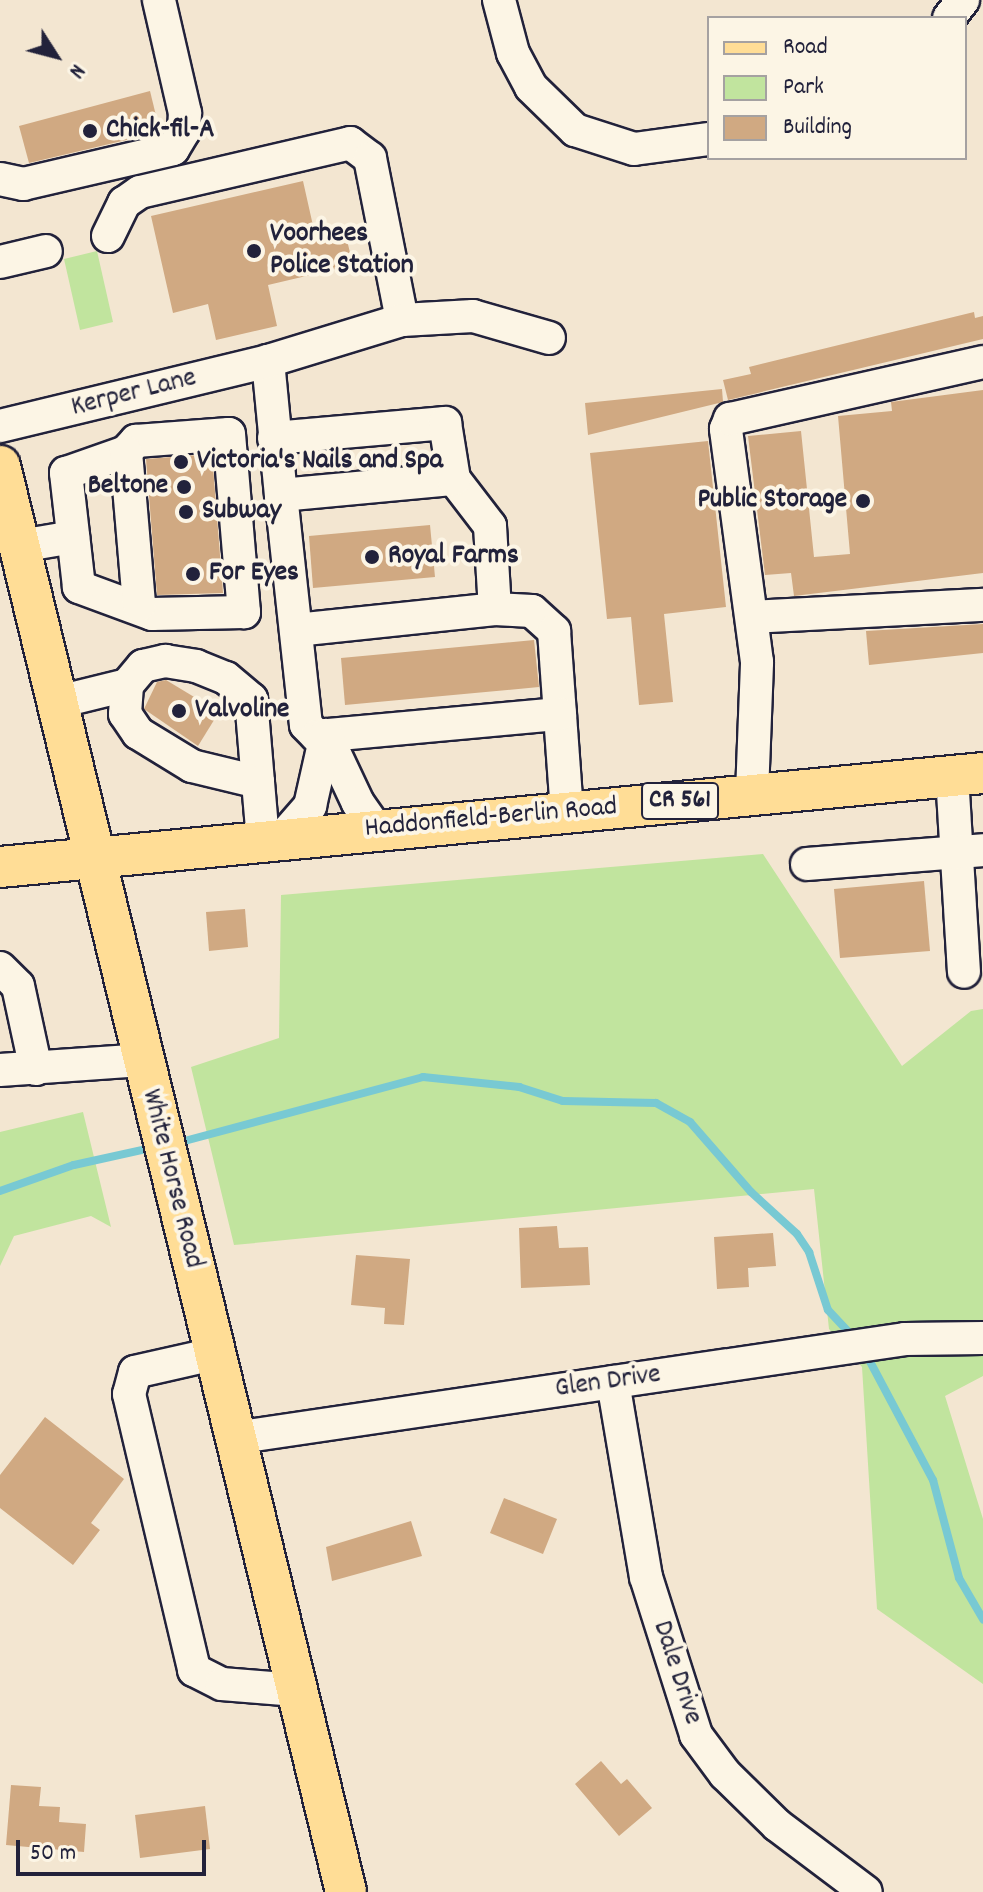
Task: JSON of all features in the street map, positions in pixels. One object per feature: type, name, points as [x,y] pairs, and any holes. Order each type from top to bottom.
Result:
[{"type":"main road","name":"White Horse Road","points":[[0,466],[346,1892]]},
{"type":"main road","name":"Haddonfield-Berlin Road","points":[[0,867],[967,774]]},
{"type":"street","points":[[0,179],[23,184],[173,149],[184,131],[185,113],[159,0]]},
{"type":"street","points":[[499,0],[513,53],[531,87],[575,130],[634,149],[707,139]]},
{"type":"street","points":[[951,16],[963,0]]},
{"type":"street","points":[[108,236],[124,203],[140,192],[350,143],[363,149],[370,158],[402,320]]},
{"type":"street","points":[[0,262],[46,251]]},
{"type":"street","name":"Kerper Lane","points":[[0,426],[268,361],[402,320],[473,316],[549,338]]},
{"type":"street","points":[[268,361],[306,725],[317,736],[560,714]]},
{"type":"street","points":[[752,794],[757,662],[726,429],[730,419],[983,362]]},
{"type":"street","points":[[274,438],[445,423],[454,479],[490,526],[495,609]]},
{"type":"street","points":[[229,434],[244,612],[152,614],[139,605],[79,587],[66,473],[126,452],[136,441],[229,434]]},
{"type":"street","points":[[126,452],[139,605]]},
{"type":"street","points":[[281,495],[454,479]]},
{"type":"street","points":[[20,546],[73,537]]},
{"type":"street","points":[[752,617],[983,605]]},
{"type":"street","points":[[296,630],[495,609],[532,611],[547,619],[554,631],[567,812]]},
{"type":"street","points":[[58,702],[127,685],[143,666],[165,661],[196,666],[226,678],[251,699],[258,782],[273,839],[310,806],[326,735]]},
{"type":"street","points":[[127,685],[125,714],[138,733],[192,766],[258,782]]},
{"type":"street","points":[[326,735],[358,803],[377,830]]},
{"type":"street","points":[[964,972],[970,851],[967,774]]},
{"type":"street","points":[[807,864],[970,851]]},
{"type":"street","points":[[0,968],[18,986],[36,1069]]},
{"type":"street","points":[[0,1070],[142,1060]]},
{"type":"street","name":"Glen Drive","points":[[234,1438],[905,1339],[983,1338]]},
{"type":"street","points":[[214,1354],[135,1372],[129,1394],[194,1670],[222,1684],[296,1690]]},
{"type":"street","name":"Dale Drive","points":[[613,1382],[646,1577],[696,1735],[725,1774],[777,1825],[866,1892]]},
{"type":"green space","points":[[97,251],[113,322],[80,330],[64,259]]},
{"type":"green space","points":[[763,854],[902,1066],[971,1011],[983,1009],[983,1376],[945,1396],[983,1519],[983,1684],[877,1609],[862,1367],[829,1329],[814,1189],[234,1245],[191,1067],[279,1038],[281,895]]},
{"type":"green space","points":[[83,1112],[111,1227],[91,1216],[14,1236],[0,1266],[0,1132]]},
{"type":"building","name":"Chick-fil-A","points":[[150,91],[160,132],[29,163],[19,126]]},
{"type":"building","name":"Voorhees Police Station","points":[[303,181],[316,239],[345,232],[353,265],[268,285],[277,326],[216,340],[208,304],[173,313],[151,216]]},
{"type":"building","points":[[974,312],[975,318],[983,316],[983,339],[728,400],[723,380],[751,374],[749,367]]},
{"type":"building","points":[[722,389],[723,402],[588,435],[585,403]]},
{"type":"building","points":[[983,390],[983,573],[794,596],[791,573],[765,575],[748,436],[801,431],[814,557],[850,554],[838,416],[892,411],[891,402]]},
{"type":"building","points":[[708,441],[726,607],[664,614],[673,702],[639,705],[631,617],[607,619],[590,453]]},
{"type":"building","points":[[212,454],[223,593],[157,595],[146,459]]},
{"type":"building","name":"Royal Farms","points":[[430,525],[435,577],[313,588],[309,536]]},
{"type":"building","points":[[983,624],[983,653],[869,665],[866,631]]},
{"type":"building","name":"Royal Farms","points":[[534,640],[539,687],[345,705],[341,658]]},
{"type":"building","name":"Valvoline","points":[[166,680],[219,712],[198,746],[144,709],[157,682]]},
{"type":"building","points":[[924,881],[930,951],[840,958],[834,889]]},
{"type":"building","points":[[245,909],[248,947],[209,951],[206,912]]},
{"type":"building","points":[[557,1226],[559,1248],[588,1247],[590,1285],[521,1288],[519,1228]]},
{"type":"building","points":[[773,1233],[776,1266],[748,1268],[749,1287],[717,1289],[714,1237]]},
{"type":"building","points":[[356,1255],[410,1259],[404,1325],[384,1324],[385,1308],[351,1305]]},
{"type":"building","points":[[45,1417],[124,1479],[91,1523],[100,1530],[73,1565],[0,1508],[0,1475]]},
{"type":"building","points":[[504,1498],[557,1519],[543,1554],[490,1533]]},
{"type":"building","points":[[411,1521],[422,1556],[332,1581],[326,1547]]},
{"type":"building","points":[[601,1761],[621,1784],[627,1779],[652,1808],[619,1836],[575,1784]]},
{"type":"building","points":[[11,1785],[41,1787],[39,1806],[60,1807],[59,1822],[86,1824],[84,1852],[6,1845]]},
{"type":"building","points":[[205,1806],[210,1849],[140,1858],[135,1815]]},
{"type":"waterway","points":[[177,1143],[423,1077],[519,1087],[563,1101],[656,1103],[690,1122],[751,1192],[797,1234],[809,1252],[828,1310],[853,1337]]},
{"type":"waterway","points":[[0,1191],[74,1165],[156,1147]]},
{"type":"waterway","points":[[866,1354],[933,1480],[959,1578],[983,1619]]},
{"type":"place","name":"Chick-fil-A","points":[[90,131]]},
{"type":"place","name":"Voorhees Police Station","points":[[254,251]]},
{"type":"place","name":"Victoria's Nails and Spa","points":[[181,462]]},
{"type":"place","name":"Beltone","points":[[184,487]]},
{"type":"place","name":"Public Storage","points":[[863,501]]},
{"type":"place","name":"Subway","points":[[186,512]]},
{"type":"place","name":"Royal Farms","points":[[372,557]]},
{"type":"place","name":"For Eyes","points":[[193,574]]},
{"type":"place","name":"Valvoline","points":[[179,711]]}]
